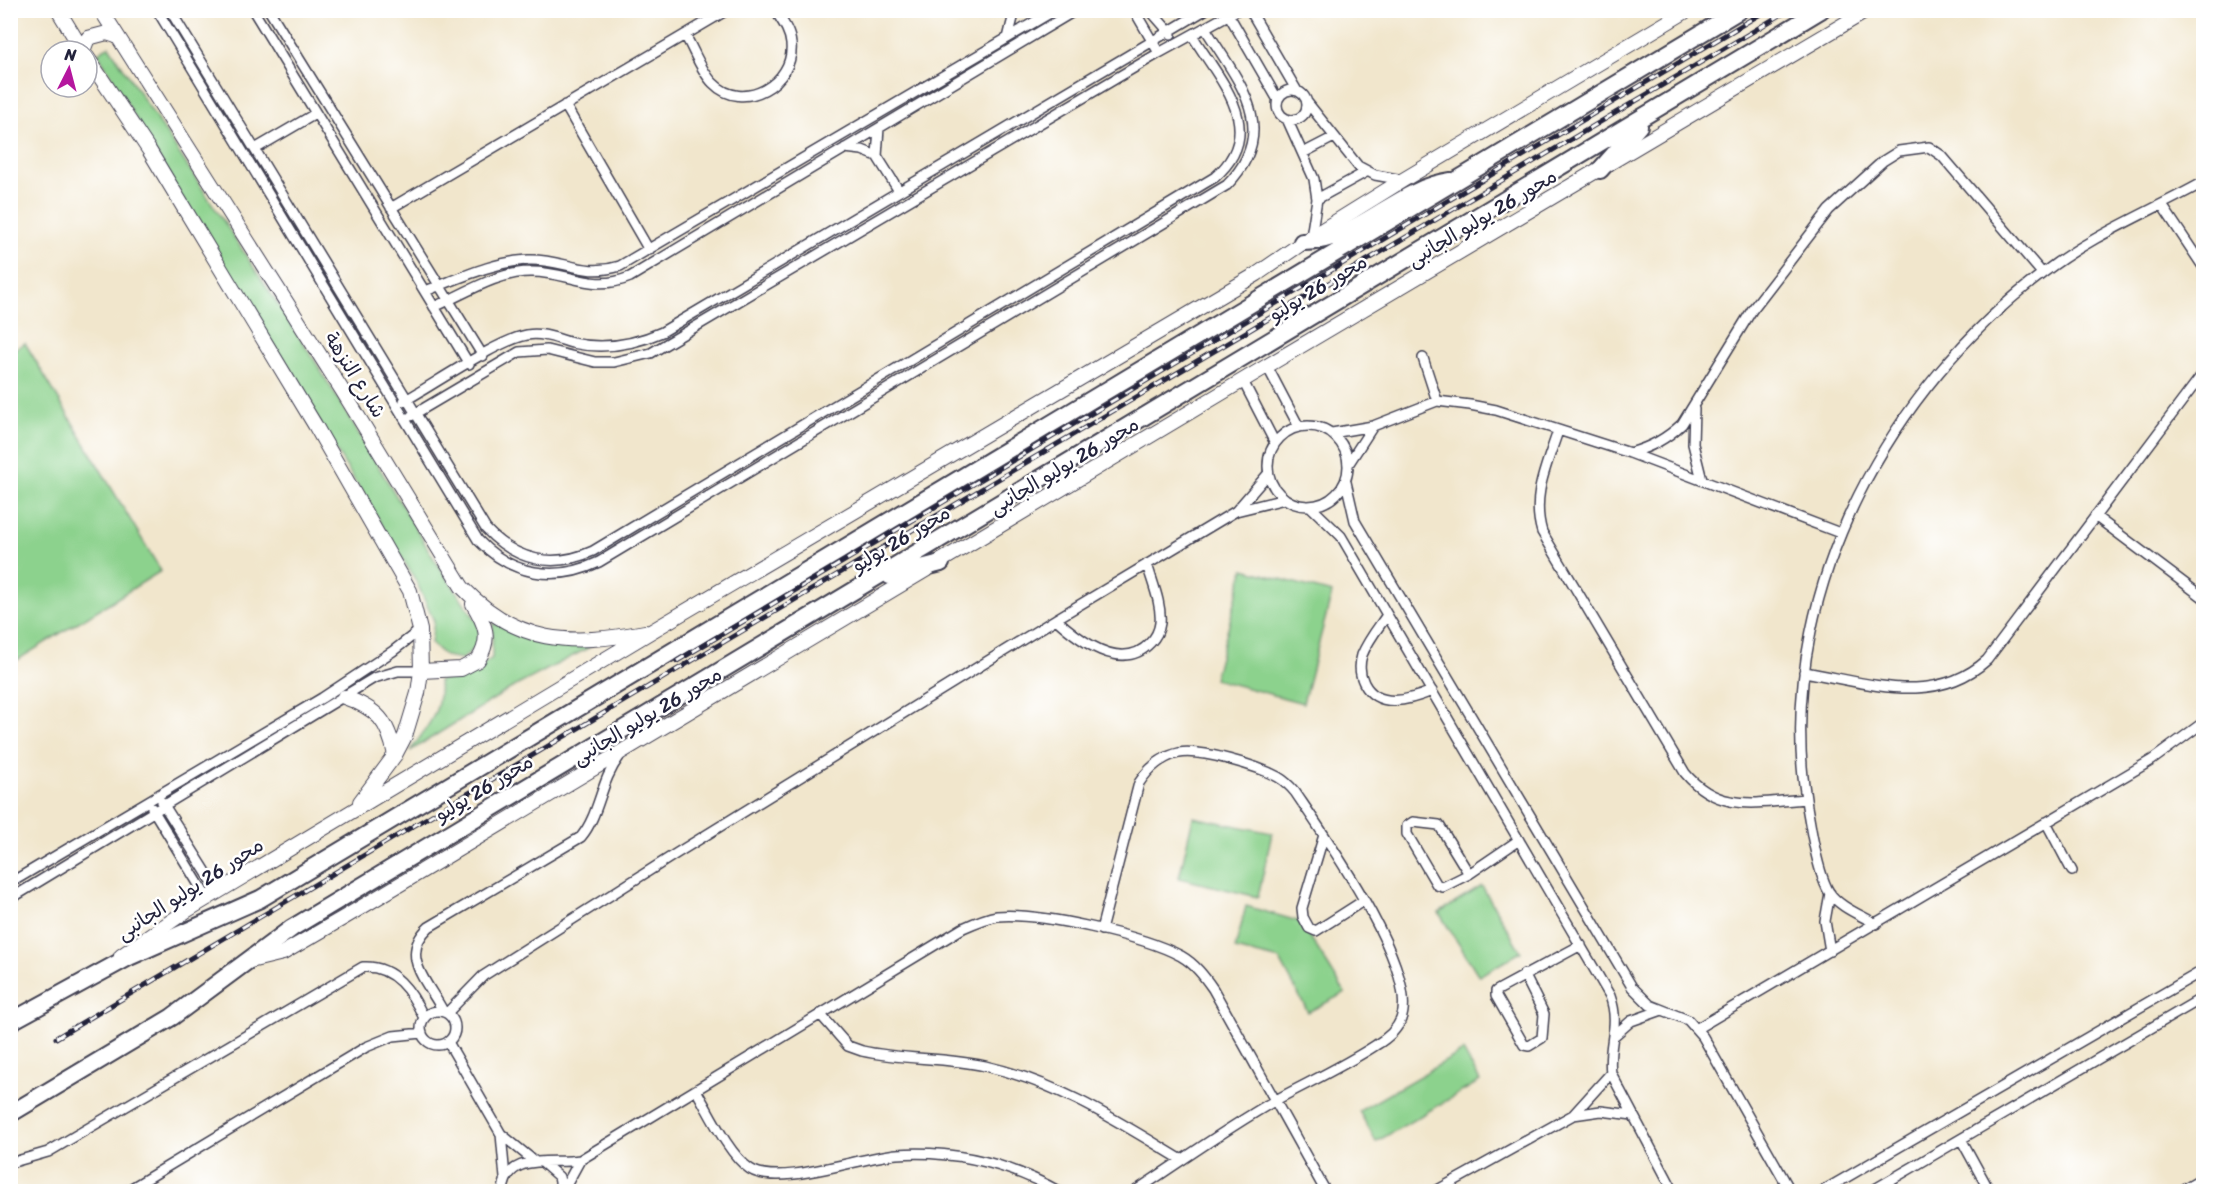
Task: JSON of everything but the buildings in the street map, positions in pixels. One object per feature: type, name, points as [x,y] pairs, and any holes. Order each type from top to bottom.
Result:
[{"type":"highway","name":"محور 26 يوليو","points":[[10,1022],[104,970],[260,899],[1461,181],[1740,10]]},
{"type":"highway","name":"محور 26 يوليو","points":[[10,1114],[172,1017],[292,927],[1821,10]]},
{"type":"highway","points":[[1600,170],[1650,113]]},
{"type":"highway","points":[[1306,240],[1326,240],[1426,187],[1461,181]]},
{"type":"highway","points":[[872,581],[941,563]]},
{"type":"main road","points":[[58,10],[76,39]]},
{"type":"main road","name":"شارع النزهة","points":[[101,10],[342,390],[462,587],[478,604],[504,622],[548,638],[595,641],[652,631]]},
{"type":"main road","name":"محور 26 يوليو الجانبى","points":[[104,970],[164,924],[652,631],[1257,274],[1306,240],[1403,180],[1688,10]]},
{"type":"main road","name":"محور 26 يوليو الجانبى","points":[[244,962],[264,959],[291,949],[1868,10]]},
{"type":"main road","points":[[88,39],[97,34],[117,36]]},
{"type":"main road","points":[[99,75],[149,150],[353,490],[410,591],[420,630],[421,671],[413,715],[395,755],[375,784],[351,811]]},
{"type":"main road","points":[[421,671],[460,669],[471,666],[482,653],[488,636],[486,628],[462,587]]},
{"type":"main road","points":[[344,697],[374,711],[382,720],[391,733],[395,755]]},
{"type":"street","points":[[157,10],[469,528],[488,550],[513,567],[556,575],[586,568],[1227,185],[1244,164],[1250,152],[1254,132],[1252,112],[1248,98],[1205,28]]},
{"type":"street","points":[[170,10],[486,529],[496,539],[521,555],[535,560],[565,561],[579,557],[1215,177],[1233,157],[1239,144],[1239,117],[1235,104],[1192,35]]},
{"type":"street","points":[[253,10],[469,364]]},
{"type":"street","points":[[269,10],[483,356]]},
{"type":"street","points":[[391,208],[727,10]]},
{"type":"street","points":[[685,35],[713,83],[735,94],[760,93],[780,79],[791,57],[789,33],[775,10]]},
{"type":"street","points":[[1008,38],[1015,10]]},
{"type":"street","points":[[425,291],[499,264],[529,259],[544,260],[589,271],[610,270],[650,250],[1055,10]]},
{"type":"street","points":[[434,307],[515,273],[544,272],[588,284],[616,283],[1076,10]]},
{"type":"street","points":[[1134,10],[1159,53]]},
{"type":"street","points":[[1150,10],[1178,43]]},
{"type":"street","points":[[396,406],[515,338],[540,334],[598,347],[647,339],[1205,10]]},
{"type":"street","points":[[404,420],[519,352],[547,350],[595,362],[614,362],[651,353],[1227,13],[1238,10]]},
{"type":"street","points":[[1250,10],[1297,91],[1366,172],[1403,180]]},
{"type":"street","points":[[1227,13],[1278,100],[1277,109],[1287,119],[1314,179],[1317,199],[1306,240]]},
{"type":"street","points":[[1278,100],[1288,91],[1297,91]]},
{"type":"street","points":[[1287,119],[1300,118],[1306,111],[1306,102]]},
{"type":"street","points":[[565,105],[650,250]]},
{"type":"street","points":[[255,149],[315,114]]},
{"type":"street","points":[[877,156],[879,128]]},
{"type":"street","points":[[1303,153],[1334,136]]},
{"type":"street","points":[[1630,453],[1650,447],[1667,438],[1682,424],[1752,310],[1812,230],[1862,178],[1899,151],[1912,147],[1929,147],[1942,156],[2042,273]]},
{"type":"street","points":[[845,148],[862,150],[877,156],[899,191]]},
{"type":"street","points":[[1317,199],[1366,172]]},
{"type":"street","points":[[1830,951],[1825,921],[1830,892],[1813,837],[1806,799],[1801,738],[1804,672],[1824,581],[1840,532],[1890,441],[1924,394],[1990,320],[2042,273],[2093,240],[2204,182]]},
{"type":"street","points":[[2162,205],[2204,268]]},
{"type":"street","points":[[1423,358],[1437,401]]},
{"type":"street","points":[[1267,366],[1299,427]]},
{"type":"street","points":[[1804,672],[1924,689],[1958,681],[1986,660],[2204,372]]},
{"type":"street","points":[[1243,381],[1275,443]]},
{"type":"street","points":[[1332,434],[1373,426],[1437,401],[1496,410],[1630,453],[1840,532]]},
{"type":"street","points":[[1694,407],[1693,444],[1702,480]]},
{"type":"street","points":[[1346,482],[1337,495],[1325,503],[1311,507],[1293,504],[1277,492],[1268,474],[1270,452],[1275,443],[1290,430],[1310,426],[1332,434],[1340,441],[1349,463]]},
{"type":"street","points":[[1373,426],[1349,463],[1346,482],[1355,521],[1627,979],[1640,997],[1662,1010],[1680,1015],[1696,1029],[1791,1191]]},
{"type":"street","points":[[1558,431],[1538,490],[1538,518],[1542,532],[1685,772],[1704,792],[1729,802],[1806,799]]},
{"type":"street","points":[[1236,511],[1268,474]]},
{"type":"street","points":[[424,1018],[432,1011],[445,1012],[483,976],[677,853],[1147,564],[1236,511],[1285,499]]},
{"type":"street","points":[[1311,507],[1341,536],[1610,996],[1616,1021],[1611,1073],[1674,1191]]},
{"type":"street","points":[[2095,516],[2204,598]]},
{"type":"street","points":[[579,557],[586,568]]},
{"type":"street","points":[[1056,620],[1081,640],[1106,652],[1119,655],[1139,652],[1156,637],[1160,623],[1147,564]]},
{"type":"street","points":[[1387,615],[1374,632],[1362,656],[1360,667],[1366,688],[1375,696],[1390,701],[1413,699],[1432,691]]},
{"type":"street","points":[[10,883],[374,664],[420,630]]},
{"type":"street","points":[[10,899],[382,675],[398,671],[421,671]]},
{"type":"street","points":[[1696,1029],[2152,760],[2204,722]]},
{"type":"street","points":[[260,734],[266,745]]},
{"type":"street","points":[[1101,930],[1139,783],[1149,769],[1168,758],[1191,753],[1242,764],[1275,775],[1295,792],[1324,835],[1363,901],[1398,970],[1404,998],[1402,1018],[1397,1027],[1378,1044],[1275,1101],[1134,1191]]},
{"type":"street","points":[[422,1033],[433,1044],[448,1042],[454,1034],[455,1025],[415,960],[415,946],[418,939],[429,927],[581,837],[592,821],[604,781],[620,755]]},
{"type":"street","points":[[157,795],[213,895]]},
{"type":"street","points":[[148,801],[213,895]]},
{"type":"street","points":[[1469,874],[1439,825],[1413,822],[1407,826],[1407,834],[1437,885],[1446,888],[1469,874],[1519,840]]},
{"type":"street","points":[[2046,822],[2072,871]]},
{"type":"street","points":[[1324,835],[1302,908],[1303,917],[1309,928],[1316,931],[1363,901]]},
{"type":"street","points":[[1830,892],[1848,908],[1876,924]]},
{"type":"street","points":[[562,1191],[580,1160],[978,921],[1013,916],[1101,930],[1163,948],[1183,957],[1200,971],[1213,989],[1326,1191]]},
{"type":"street","points":[[1524,975],[1545,1015],[1542,1038],[1526,1046],[1495,994],[1524,975],[1581,945]]},
{"type":"street","points":[[10,1163],[48,1152],[363,967],[380,969],[396,977],[417,1003],[424,1018],[422,1033]]},
{"type":"street","points":[[1821,1191],[2204,970]]},
{"type":"street","points":[[1870,1191],[2204,997]]},
{"type":"street","points":[[1614,1035],[1630,1021],[1662,1010]]},
{"type":"street","points":[[820,1014],[848,1046],[862,1051],[959,1061],[1037,1081],[1094,1107],[1182,1160]]},
{"type":"street","points":[[125,1191],[366,1047],[393,1036],[422,1033]]},
{"type":"street","points":[[448,1042],[501,1134],[537,1161],[548,1165],[559,1177],[562,1191]]},
{"type":"street","points":[[1434,1191],[1573,1115],[1611,1073]]},
{"type":"street","points":[[696,1090],[740,1161],[761,1174],[786,1176],[866,1158],[929,1154],[991,1163],[1025,1174],[1060,1191]]},
{"type":"street","points":[[1573,1115],[1601,1112],[1633,1115]]},
{"type":"street","points":[[501,1134],[505,1178],[503,1191]]},
{"type":"street","points":[[1961,1138],[1990,1191]]},
{"type":"street","points":[[505,1178],[517,1165],[537,1161],[580,1160]]},
{"type":"street","points":[[2178,1191],[2204,1177]]},
{"type":"green space","points":[[109,46],[315,361],[436,562],[478,623],[480,635],[475,648],[462,659],[445,656],[431,643],[434,621],[415,579],[185,204],[99,52]]},
{"type":"green space","points":[[25,343],[161,571],[11,664],[10,352]]},
{"type":"green space","points":[[1244,569],[1332,593],[1303,703],[1214,679]]},
{"type":"green space","points":[[493,623],[518,632],[590,647],[510,689],[410,751],[428,726],[436,710],[439,680],[467,675],[492,658]]},
{"type":"green space","points":[[1193,817],[1272,833],[1258,897],[1179,878]]},
{"type":"green space","points":[[1482,886],[1521,952],[1479,976],[1439,913]]},
{"type":"green space","points":[[1246,906],[1301,922],[1345,993],[1308,1012],[1280,960],[1235,949]]},
{"type":"green space","points":[[1463,1051],[1480,1081],[1376,1142],[1359,1111]]},
{"type":"railway","points":[[677,661],[1767,10]]},
{"type":"railway","points":[[56,1038],[1789,10]]}]
